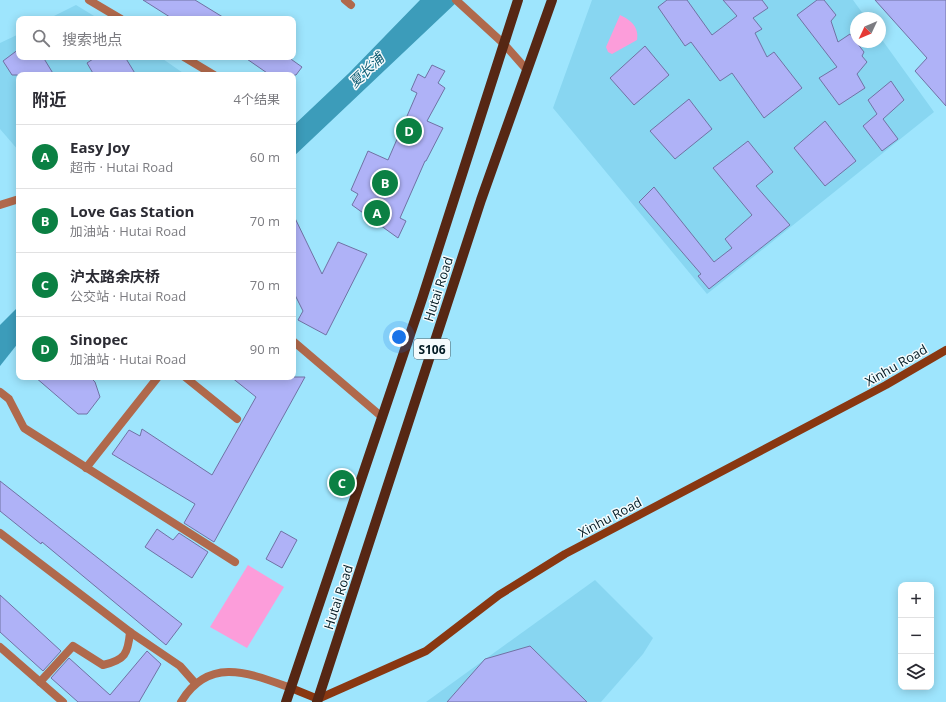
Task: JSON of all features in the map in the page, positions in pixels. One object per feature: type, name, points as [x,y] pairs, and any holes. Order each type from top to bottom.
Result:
[{"type":"main road","name":"Hutai Road","points":[[286,702],[382,417],[518,0]]},
{"type":"main road","name":"Hutai Road","points":[[318,701],[481,200],[552,0]]},
{"type":"main road","name":"Xinhu Road","points":[[318,701],[426,651],[499,595],[565,554],[873,392],[946,350]]},
{"type":"main road","points":[[291,688],[318,701]]},
{"type":"street","points":[[89,0],[116,16]]},
{"type":"street","points":[[456,0],[504,44],[527,70]]},
{"type":"street","points":[[189,60],[209,72]]},
{"type":"street","points":[[0,205],[16,200]]},
{"type":"street","points":[[296,344],[382,417]]},
{"type":"street","points":[[86,468],[156,380]]},
{"type":"street","points":[[189,380],[237,419]]},
{"type":"street","points":[[0,392],[9,399],[24,428],[234,562]]},
{"type":"street","points":[[0,533],[130,632],[180,666],[195,683]]},
{"type":"street","points":[[40,682],[73,646],[103,665],[117,662],[126,654],[129,645],[130,632]]},
{"type":"street","points":[[0,647],[63,702]]},
{"type":"street","points":[[181,702],[195,683],[213,674],[236,671],[261,677],[291,688]]},
{"type":"shaded area","points":[[592,0],[853,0],[862,12],[850,12],[850,48],[886,48],[886,45],[934,112],[707,294],[553,108]]},
{"type":"shaded area","points":[[76,5],[94,16],[54,16]]},
{"type":"shaded area","points":[[620,15],[628,19],[633,24],[637,31],[637,40],[612,54],[608,52],[606,47]]},
{"type":"shaded area","points":[[16,35],[16,60],[164,60],[182,72],[16,72],[16,148],[0,129],[0,43]]},
{"type":"shaded area","points":[[248,565],[284,587],[247,648],[210,627]]},
{"type":"shaded area","points":[[595,580],[653,638],[643,654],[601,702],[426,702]]},
{"type":"water","name":"夏长浦","points":[[420,0],[459,0],[296,154],[296,123],[349,73]]},
{"type":"water","points":[[16,309],[16,346],[0,366],[0,325]]},
{"type":"building","points":[[143,0],[195,0],[221,16],[168,16]]},
{"type":"building","points":[[667,0],[687,0],[712,35],[737,16],[723,0],[762,0],[768,8],[753,18],[762,29],[755,33],[767,57],[774,52],[802,88],[764,118],[732,73],[720,81],[691,42],[685,46],[658,7]]},
{"type":"building","points":[[817,0],[824,0],[836,15],[831,21],[838,42],[850,34],[850,48],[861,48],[864,52],[862,56],[867,62],[857,74],[865,88],[839,105],[819,78],[837,67],[797,15]]},
{"type":"building","points":[[875,0],[946,0],[946,106],[915,71],[927,58]]},
{"type":"building","points":[[645,46],[669,75],[634,105],[610,78]]},
{"type":"building","points":[[16,51],[16,60],[45,60],[52,72],[16,72],[16,75],[12,75],[3,61]]},
{"type":"building","points":[[92,60],[127,60],[134,72],[92,72],[87,63]]},
{"type":"building","points":[[248,60],[292,60],[302,67],[296,75],[296,72],[266,72]]},
{"type":"building","points":[[432,65],[445,71],[438,83],[445,88],[427,121],[443,128],[425,161],[400,218],[406,221],[398,238],[352,205],[358,194],[351,190],[368,151],[388,160],[417,93],[411,90],[418,74],[425,78]]},
{"type":"building","points":[[891,81],[904,100],[883,119],[898,139],[882,151],[863,126],[877,114],[868,100]]},
{"type":"building","points":[[689,99],[712,129],[675,159],[650,131]]},
{"type":"building","points":[[825,121],[856,161],[825,186],[794,148]]},
{"type":"building","points":[[748,141],[773,172],[756,186],[790,225],[709,289],[698,276],[701,274],[639,202],[654,187],[714,262],[732,248],[725,239],[752,215],[713,168]]},
{"type":"building","points":[[296,220],[322,274],[338,242],[367,254],[326,335],[298,320],[303,311],[296,297]]},
{"type":"building","points":[[296,377],[305,377],[214,542],[184,523],[195,504],[112,454],[129,430],[140,436],[142,429],[212,475],[256,397],[235,380],[296,380]]},
{"type":"building","points":[[38,380],[93,380],[100,397],[87,414],[78,414]]},
{"type":"building","points":[[0,481],[182,624],[166,645],[42,542],[41,544],[0,511]]},
{"type":"building","points":[[157,529],[173,540],[179,533],[208,552],[192,578],[145,547]]},
{"type":"building","points":[[281,531],[297,540],[282,568],[266,559]]},
{"type":"building","points":[[0,595],[61,651],[43,671],[0,632]]},
{"type":"building","points":[[530,646],[587,702],[447,702],[485,659]]},
{"type":"building","points":[[147,651],[161,664],[139,702],[78,702],[51,678],[69,658],[110,695]]},
{"type":"place","name":"Sinopec","points":[[409,131]]},
{"type":"place","name":"Love Gas Station","points":[[385,183]]},
{"type":"place","name":"Easy Joy","points":[[377,213]]},
{"type":"place","name":"沪太路余庆桥","points":[[342,483]]}]
